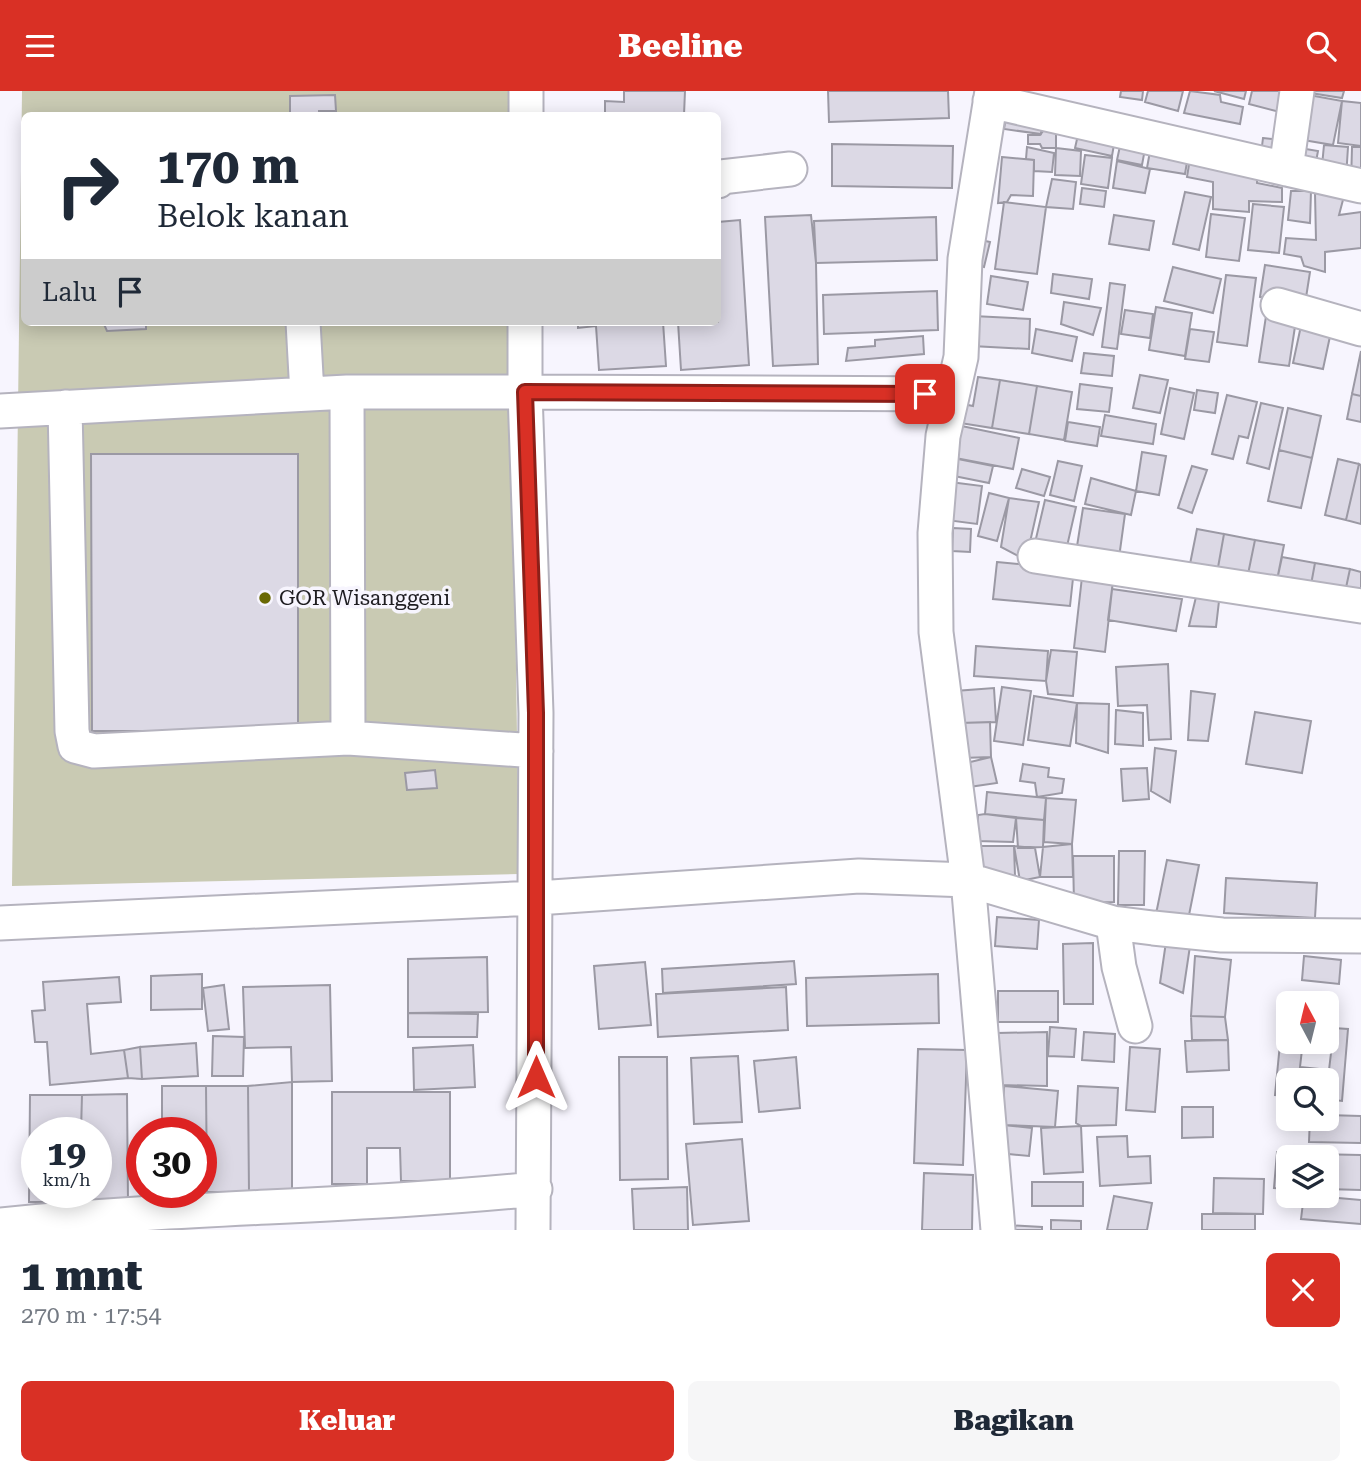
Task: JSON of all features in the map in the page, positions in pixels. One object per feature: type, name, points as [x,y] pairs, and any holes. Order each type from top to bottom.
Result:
[{"type":"street","points":[[526,91],[526,112]]},
{"type":"street","points":[[1286,169],[1297,91]]},
{"type":"street","points":[[998,1230],[968,880],[936,632],[937,494],[943,436],[961,358],[965,259],[991,96],[1361,186]]},
{"type":"street","points":[[721,177],[790,169]]},
{"type":"street","points":[[1278,305],[1361,329]]},
{"type":"street","points":[[303,326],[307,394]]},
{"type":"street","points":[[525,326],[536,751],[533,1230]]},
{"type":"street","points":[[0,411],[347,392],[952,394]]},
{"type":"street","points":[[347,392],[348,738]]},
{"type":"street","points":[[65,407],[72,731],[75,746],[94,751],[348,738],[536,751]]},
{"type":"street","points":[[1035,556],[1361,606]]},
{"type":"street","points":[[0,923],[537,898],[859,876],[968,880],[1113,923],[1222,935],[1361,936]]},
{"type":"street","points":[[1113,923],[1119,967],[1135,1026]]},
{"type":"street","points":[[0,1225],[123,1213],[426,1200],[535,1189]]},
{"type":"green space","name":"GOR Wisanggeni","points":[[22,91],[508,91],[508,112],[22,112]]},
{"type":"green space","name":"GOR Wisanggeni","points":[[21,170],[21,326],[511,326],[519,874],[12,886]]},
{"type":"building","points":[[624,91],[685,91],[684,112],[605,112],[605,101],[624,102]]},
{"type":"building","points":[[828,91],[948,91],[949,118],[829,122]]},
{"type":"building","points":[[1121,91],[1143,91],[1142,100],[1120,97]]},
{"type":"building","points":[[1148,91],[1183,91],[1178,111],[1145,102]]},
{"type":"building","points":[[1190,91],[1220,95],[1221,102],[1243,107],[1240,124],[1184,113]]},
{"type":"building","points":[[1214,91],[1246,91],[1244,99]]},
{"type":"building","points":[[1252,91],[1286,91],[1280,112],[1249,104]]},
{"type":"building","points":[[1298,91],[1344,91],[1342,98]]},
{"type":"building","points":[[1298,93],[1342,101],[1333,145],[1291,138]]},
{"type":"building","points":[[335,95],[336,111],[290,112],[290,96]]},
{"type":"building","points":[[1342,101],[1361,103],[1361,146],[1338,143]]},
{"type":"building","points":[[1007,110],[1043,116],[1041,134],[1004,129]]},
{"type":"building","points":[[1080,126],[1116,133],[1112,156],[1075,148]]},
{"type":"building","points":[[1056,129],[1056,148],[1028,144],[1028,135],[1040,135],[1044,130]]},
{"type":"building","points":[[1123,132],[1147,138],[1142,165],[1117,160]]},
{"type":"building","points":[[1263,138],[1288,141],[1260,162]]},
{"type":"building","points":[[1152,140],[1188,156],[1185,174],[1147,168]]},
{"type":"building","points":[[832,144],[953,146],[952,188],[832,186]]},
{"type":"building","points":[[1324,145],[1348,147],[1346,178],[1321,176]]},
{"type":"building","points":[[1027,147],[1054,153],[1052,172],[1034,171],[1034,160],[1026,159]]},
{"type":"building","points":[[1294,147],[1318,151],[1314,172]]},
{"type":"building","points":[[1352,147],[1361,147],[1361,184],[1351,183]]},
{"type":"building","points":[[1056,148],[1081,151],[1080,176],[1055,175]]},
{"type":"building","points":[[1191,152],[1258,165],[1257,183],[1282,188],[1282,202],[1249,201],[1249,212],[1213,209],[1213,182],[1187,177]]},
{"type":"building","points":[[1085,155],[1112,158],[1108,188],[1081,184]]},
{"type":"building","points":[[1002,157],[1034,160],[1033,196],[1011,195],[1007,202],[998,203]]},
{"type":"building","points":[[1117,161],[1150,169],[1145,193],[1113,188]]},
{"type":"building","points":[[1052,179],[1076,182],[1073,209],[1046,207]]},
{"type":"building","points":[[1082,188],[1106,191],[1104,207],[1080,204]]},
{"type":"building","points":[[1291,191],[1311,191],[1310,223],[1288,220]]},
{"type":"building","points":[[1185,192],[1211,197],[1199,250],[1173,244]]},
{"type":"building","points":[[1315,193],[1344,196],[1339,215],[1361,212],[1361,248],[1325,252],[1325,272],[1304,266],[1301,257],[1284,254],[1286,238],[1316,240]]},
{"type":"building","points":[[1004,202],[1046,207],[1037,274],[995,269]]},
{"type":"building","points":[[1253,204],[1284,207],[1279,253],[1248,250]]},
{"type":"building","points":[[1211,214],[1245,218],[1239,261],[1206,257]]},
{"type":"building","points":[[811,215],[816,263],[818,364],[773,366],[765,217]]},
{"type":"building","points":[[1114,215],[1154,221],[1149,250],[1109,244]]},
{"type":"building","points":[[936,217],[937,260],[816,263],[814,221]]},
{"type":"building","points":[[740,220],[749,365],[681,370],[678,326],[721,326],[721,222]]},
{"type":"building","points":[[981,240],[990,242],[984,267],[969,263]]},
{"type":"building","points":[[1265,265],[1310,272],[1305,304],[1260,297]]},
{"type":"building","points":[[1173,267],[1221,279],[1213,313],[1164,301]]},
{"type":"building","points":[[1053,274],[1092,279],[1089,299],[1051,293]]},
{"type":"building","points":[[1226,275],[1256,278],[1247,346],[1217,342]]},
{"type":"building","points":[[991,276],[1028,282],[1023,310],[987,304]]},
{"type":"building","points":[[1110,283],[1125,285],[1117,349],[1102,347]]},
{"type":"building","points":[[937,291],[938,330],[824,334],[823,295]]},
{"type":"building","points":[[1064,302],[1101,308],[1093,335],[1061,324]]},
{"type":"building","points":[[1156,307],[1192,313],[1185,356],[1149,350]]},
{"type":"building","points":[[1125,310],[1153,314],[1150,338],[1121,334]]},
{"type":"building","points":[[973,316],[1030,319],[1029,349],[972,346]]},
{"type":"building","points":[[1266,316],[1296,320],[1289,366],[1259,362]]},
{"type":"building","points":[[1302,321],[1332,327],[1323,369],[1293,363]]},
{"type":"building","points":[[105,326],[146,326],[146,329],[107,331]]},
{"type":"building","points":[[596,326],[663,326],[666,366],[599,370]]},
{"type":"building","points":[[1036,329],[1077,337],[1072,361],[1032,353]]},
{"type":"building","points":[[1190,329],[1214,332],[1209,362],[1185,359]]},
{"type":"building","points":[[923,336],[924,354],[846,361],[848,348],[875,346],[875,340]]},
{"type":"building","points":[[1361,351],[1361,396],[1352,394]]},
{"type":"building","points":[[1084,353],[1114,356],[1112,376],[1081,373]]},
{"type":"building","points":[[1140,375],[1168,380],[1160,413],[1133,408]]},
{"type":"building","points":[[978,377],[1000,380],[992,428],[954,422],[958,403],[973,406]]},
{"type":"building","points":[[1000,380],[1037,386],[1029,434],[992,428]]},
{"type":"building","points":[[1080,384],[1112,388],[1109,412],[1077,409]]},
{"type":"building","points":[[1037,386],[1072,392],[1064,440],[1029,434]]},
{"type":"building","points":[[1170,388],[1194,393],[1184,439],[1161,434]]},
{"type":"building","points":[[1197,390],[1218,393],[1215,413],[1194,410]]},
{"type":"building","points":[[1352,394],[1361,396],[1361,422],[1347,419]]},
{"type":"building","points":[[1227,395],[1257,402],[1248,438],[1239,436],[1233,459],[1212,454]]},
{"type":"building","points":[[1261,403],[1283,408],[1269,469],[1247,463]]},
{"type":"building","points":[[1288,408],[1321,416],[1312,458],[1279,450]]},
{"type":"building","points":[[1105,415],[1156,424],[1153,444],[1101,436]]},
{"type":"building","points":[[1068,422],[1100,427],[1097,446],[1065,441]]},
{"type":"building","points":[[952,424],[1019,438],[1013,469],[945,456]]},
{"type":"building","points":[[1279,450],[1312,458],[1301,508],[1268,501]]},
{"type":"building","points":[[1142,452],[1166,456],[1159,495],[1136,491]]},
{"type":"building","points":[[91,454],[298,454],[298,731],[92,731]]},
{"type":"building","points":[[948,457],[993,466],[989,483],[944,474]]},
{"type":"building","points":[[1338,459],[1359,464],[1346,520],[1325,515]]},
{"type":"building","points":[[1058,461],[1082,466],[1074,501],[1050,495]]},
{"type":"building","points":[[1359,464],[1361,465],[1361,524],[1346,520]]},
{"type":"building","points":[[1192,466],[1207,470],[1192,513],[1178,508]]},
{"type":"building","points":[[1022,469],[1050,477],[1044,496],[1016,488]]},
{"type":"building","points":[[1091,478],[1136,491],[1131,515],[1085,504]]},
{"type":"building","points":[[950,482],[982,486],[977,524],[946,520]]},
{"type":"building","points":[[989,493],[1009,498],[997,541],[978,536]]},
{"type":"building","points":[[1009,498],[1039,502],[1026,560],[1001,547]]},
{"type":"building","points":[[1045,500],[1076,507],[1065,555],[1034,547]]},
{"type":"building","points":[[1083,508],[1125,514],[1118,565],[1075,559]]},
{"type":"building","points":[[953,528],[971,529],[970,552],[952,551]]},
{"type":"building","points":[[1197,529],[1224,534],[1217,573],[1189,569]]},
{"type":"building","points":[[1224,534],[1255,540],[1247,579],[1217,573]]},
{"type":"building","points":[[1255,540],[1284,545],[1276,585],[1247,579]]},
{"type":"building","points":[[1282,557],[1315,563],[1310,590],[1276,585]]},
{"type":"building","points":[[997,562],[1074,569],[1070,606],[993,599]]},
{"type":"building","points":[[1315,563],[1350,569],[1344,597],[1310,590]]},
{"type":"building","points":[[1350,569],[1361,572],[1361,600],[1344,597]]},
{"type":"building","points":[[1082,577],[1113,581],[1105,652],[1074,648]]},
{"type":"building","points":[[1112,589],[1182,599],[1176,631],[1108,620]]},
{"type":"building","points":[[1196,597],[1219,601],[1216,627],[1189,626]]},
{"type":"building","points":[[976,646],[1048,651],[1046,681],[974,676]]},
{"type":"building","points":[[1051,650],[1077,652],[1073,696],[1048,694],[1046,681]]},
{"type":"building","points":[[1168,664],[1171,739],[1149,740],[1147,705],[1118,706],[1116,667]]},
{"type":"building","points":[[1002,687],[1031,691],[1023,745],[994,741]]},
{"type":"building","points":[[994,688],[996,722],[960,723],[955,691]]},
{"type":"building","points":[[1191,691],[1215,694],[1208,741],[1188,740]]},
{"type":"building","points":[[1034,696],[1077,703],[1070,746],[1028,740]]},
{"type":"building","points":[[1077,703],[1109,704],[1108,753],[1076,743]]},
{"type":"building","points":[[1116,710],[1143,713],[1143,746],[1115,744]]},
{"type":"building","points":[[1255,712],[1311,721],[1302,773],[1246,764]]},
{"type":"building","points":[[990,722],[991,757],[962,758],[960,723]]},
{"type":"building","points":[[1155,748],[1176,751],[1170,802],[1151,791]]},
{"type":"building","points":[[991,757],[997,783],[962,788],[958,765]]},
{"type":"building","points":[[1023,764],[1049,768],[1048,777],[1064,779],[1062,793],[1037,797],[1035,783],[1020,781]]},
{"type":"building","points":[[1147,768],[1149,799],[1123,801],[1121,769]]},
{"type":"building","points":[[435,770],[437,788],[407,790],[405,773]]},
{"type":"building","points":[[987,792],[1046,798],[1044,820],[985,814]]},
{"type":"building","points":[[1046,798],[1076,800],[1072,844],[1044,842]]},
{"type":"building","points":[[978,815],[1016,818],[1013,842],[977,841]]},
{"type":"building","points":[[1016,818],[1044,820],[1043,847],[1018,848]]},
{"type":"building","points":[[1072,844],[1073,877],[1040,877],[1043,847]]},
{"type":"building","points":[[974,846],[1014,846],[1015,876],[974,877]]},
{"type":"building","points":[[1014,846],[1035,848],[1040,877],[1020,881]]},
{"type":"building","points":[[1119,851],[1145,851],[1144,905],[1118,905]]},
{"type":"building","points":[[1073,856],[1114,856],[1114,902],[1074,903]]},
{"type":"building","points":[[1167,860],[1199,865],[1188,920],[1156,914]]},
{"type":"building","points":[[1226,878],[1317,883],[1315,918],[1224,913]]},
{"type":"building","points":[[997,917],[1039,920],[1037,949],[995,946]]},
{"type":"building","points":[[1166,942],[1190,946],[1183,993],[1160,983]]},
{"type":"building","points":[[1093,943],[1093,1004],[1064,1004],[1063,944]]},
{"type":"building","points":[[1195,956],[1231,960],[1225,1017],[1191,1016]]},
{"type":"building","points":[[1304,956],[1341,960],[1339,984],[1302,980]]},
{"type":"building","points":[[487,957],[488,1012],[408,1013],[408,959]]},
{"type":"building","points":[[794,961],[796,984],[663,993],[662,969]]},
{"type":"building","points":[[645,962],[651,1025],[599,1029],[594,966]]},
{"type":"building","points":[[202,974],[202,1009],[151,1010],[151,976]]},
{"type":"building","points":[[938,974],[939,1023],[807,1026],[806,978]]},
{"type":"building","points":[[119,977],[121,1002],[87,1004],[91,1054],[124,1050],[128,1078],[50,1085],[47,1042],[35,1042],[32,1011],[45,1010],[43,982]]},
{"type":"building","points":[[224,985],[229,1029],[208,1031],[203,988]]},
{"type":"building","points":[[330,985],[332,1081],[292,1082],[291,1047],[245,1048],[243,987]]},
{"type":"building","points":[[786,987],[788,1030],[658,1037],[656,994]]},
{"type":"building","points":[[998,991],[1058,991],[1058,1022],[998,1022]]},
{"type":"building","points":[[408,1013],[478,1014],[477,1037],[408,1037]]},
{"type":"building","points":[[1191,1016],[1225,1017],[1228,1040],[1192,1040]]},
{"type":"building","points":[[1050,1027],[1076,1029],[1074,1057],[1048,1056]]},
{"type":"building","points":[[1339,1028],[1348,1029],[1342,1101],[1339,1101],[1339,1068],[1329,1068],[1331,1054],[1339,1054]]},
{"type":"building","points":[[1047,1032],[1047,1086],[998,1085],[998,1033]]},
{"type":"building","points":[[1084,1032],[1115,1034],[1114,1062],[1082,1060]]},
{"type":"building","points":[[213,1036],[244,1037],[243,1076],[212,1076]]},
{"type":"building","points":[[1228,1040],[1229,1070],[1187,1072],[1185,1041]]},
{"type":"building","points":[[196,1043],[198,1076],[142,1079],[140,1047]]},
{"type":"building","points":[[473,1045],[475,1087],[414,1090],[413,1048]]},
{"type":"building","points":[[140,1047],[142,1079],[128,1078],[124,1050]]},
{"type":"building","points":[[1130,1047],[1160,1049],[1155,1112],[1126,1110]]},
{"type":"building","points":[[918,1049],[967,1050],[963,1165],[914,1163]]},
{"type":"building","points":[[1279,1054],[1302,1054],[1300,1067],[1310,1068],[1278,1068]]},
{"type":"building","points":[[738,1056],[742,1122],[694,1124],[691,1058]]},
{"type":"building","points":[[619,1057],[667,1057],[668,1179],[620,1180]]},
{"type":"building","points":[[796,1057],[800,1108],[759,1112],[754,1061]]},
{"type":"building","points":[[292,1082],[292,1193],[249,1192],[248,1086]]},
{"type":"building","points":[[162,1086],[206,1086],[206,1117],[162,1117]]},
{"type":"building","points":[[206,1086],[248,1086],[249,1192],[217,1192],[217,1117],[206,1117]]},
{"type":"building","points":[[1004,1086],[1058,1091],[1055,1127],[1003,1125]]},
{"type":"building","points":[[1078,1086],[1118,1088],[1116,1125],[1081,1126],[1076,1123]]},
{"type":"building","points":[[332,1092],[450,1092],[450,1181],[401,1181],[400,1148],[367,1148],[367,1184],[332,1184]]},
{"type":"building","points":[[127,1094],[126,1203],[112,1203],[112,1117],[81,1117],[82,1095]]},
{"type":"building","points":[[30,1095],[82,1095],[81,1117],[30,1117]]},
{"type":"building","points":[[1182,1107],[1213,1107],[1213,1137],[1182,1138]]},
{"type":"building","points":[[1339,1115],[1361,1116],[1361,1143],[1309,1142],[1309,1131],[1339,1131]]},
{"type":"building","points":[[1003,1125],[1032,1128],[1029,1156],[999,1153]]},
{"type":"building","points":[[1081,1126],[1083,1172],[1044,1174],[1041,1128]]},
{"type":"building","points":[[1127,1136],[1128,1157],[1150,1156],[1151,1183],[1100,1186],[1097,1137]]},
{"type":"building","points":[[742,1139],[749,1221],[693,1225],[686,1144]]},
{"type":"building","points":[[1339,1155],[1361,1155],[1361,1190],[1339,1189]]},
{"type":"building","points":[[924,1173],[973,1175],[972,1230],[922,1230]]},
{"type":"building","points":[[1214,1178],[1264,1179],[1263,1214],[1213,1213]]},
{"type":"building","points":[[1032,1182],[1083,1182],[1083,1206],[1032,1206]]},
{"type":"building","points":[[687,1187],[688,1230],[634,1230],[632,1189]]},
{"type":"building","points":[[1114,1196],[1152,1203],[1147,1230],[1107,1230]]},
{"type":"building","points":[[1339,1198],[1361,1200],[1361,1224],[1301,1219],[1302,1208],[1339,1208]]},
{"type":"building","points":[[1202,1214],[1255,1214],[1255,1230],[1202,1230]]},
{"type":"building","points":[[1051,1220],[1081,1221],[1081,1230],[1051,1230]]},
{"type":"building","points":[[1005,1225],[1042,1227],[1042,1230],[1004,1230]]},
{"type":"place","name":"GOR Wisanggeni","points":[[265,598]]},
{"type":"route","points":[[536,1077],[536,713],[525,392],[925,394]]}]
